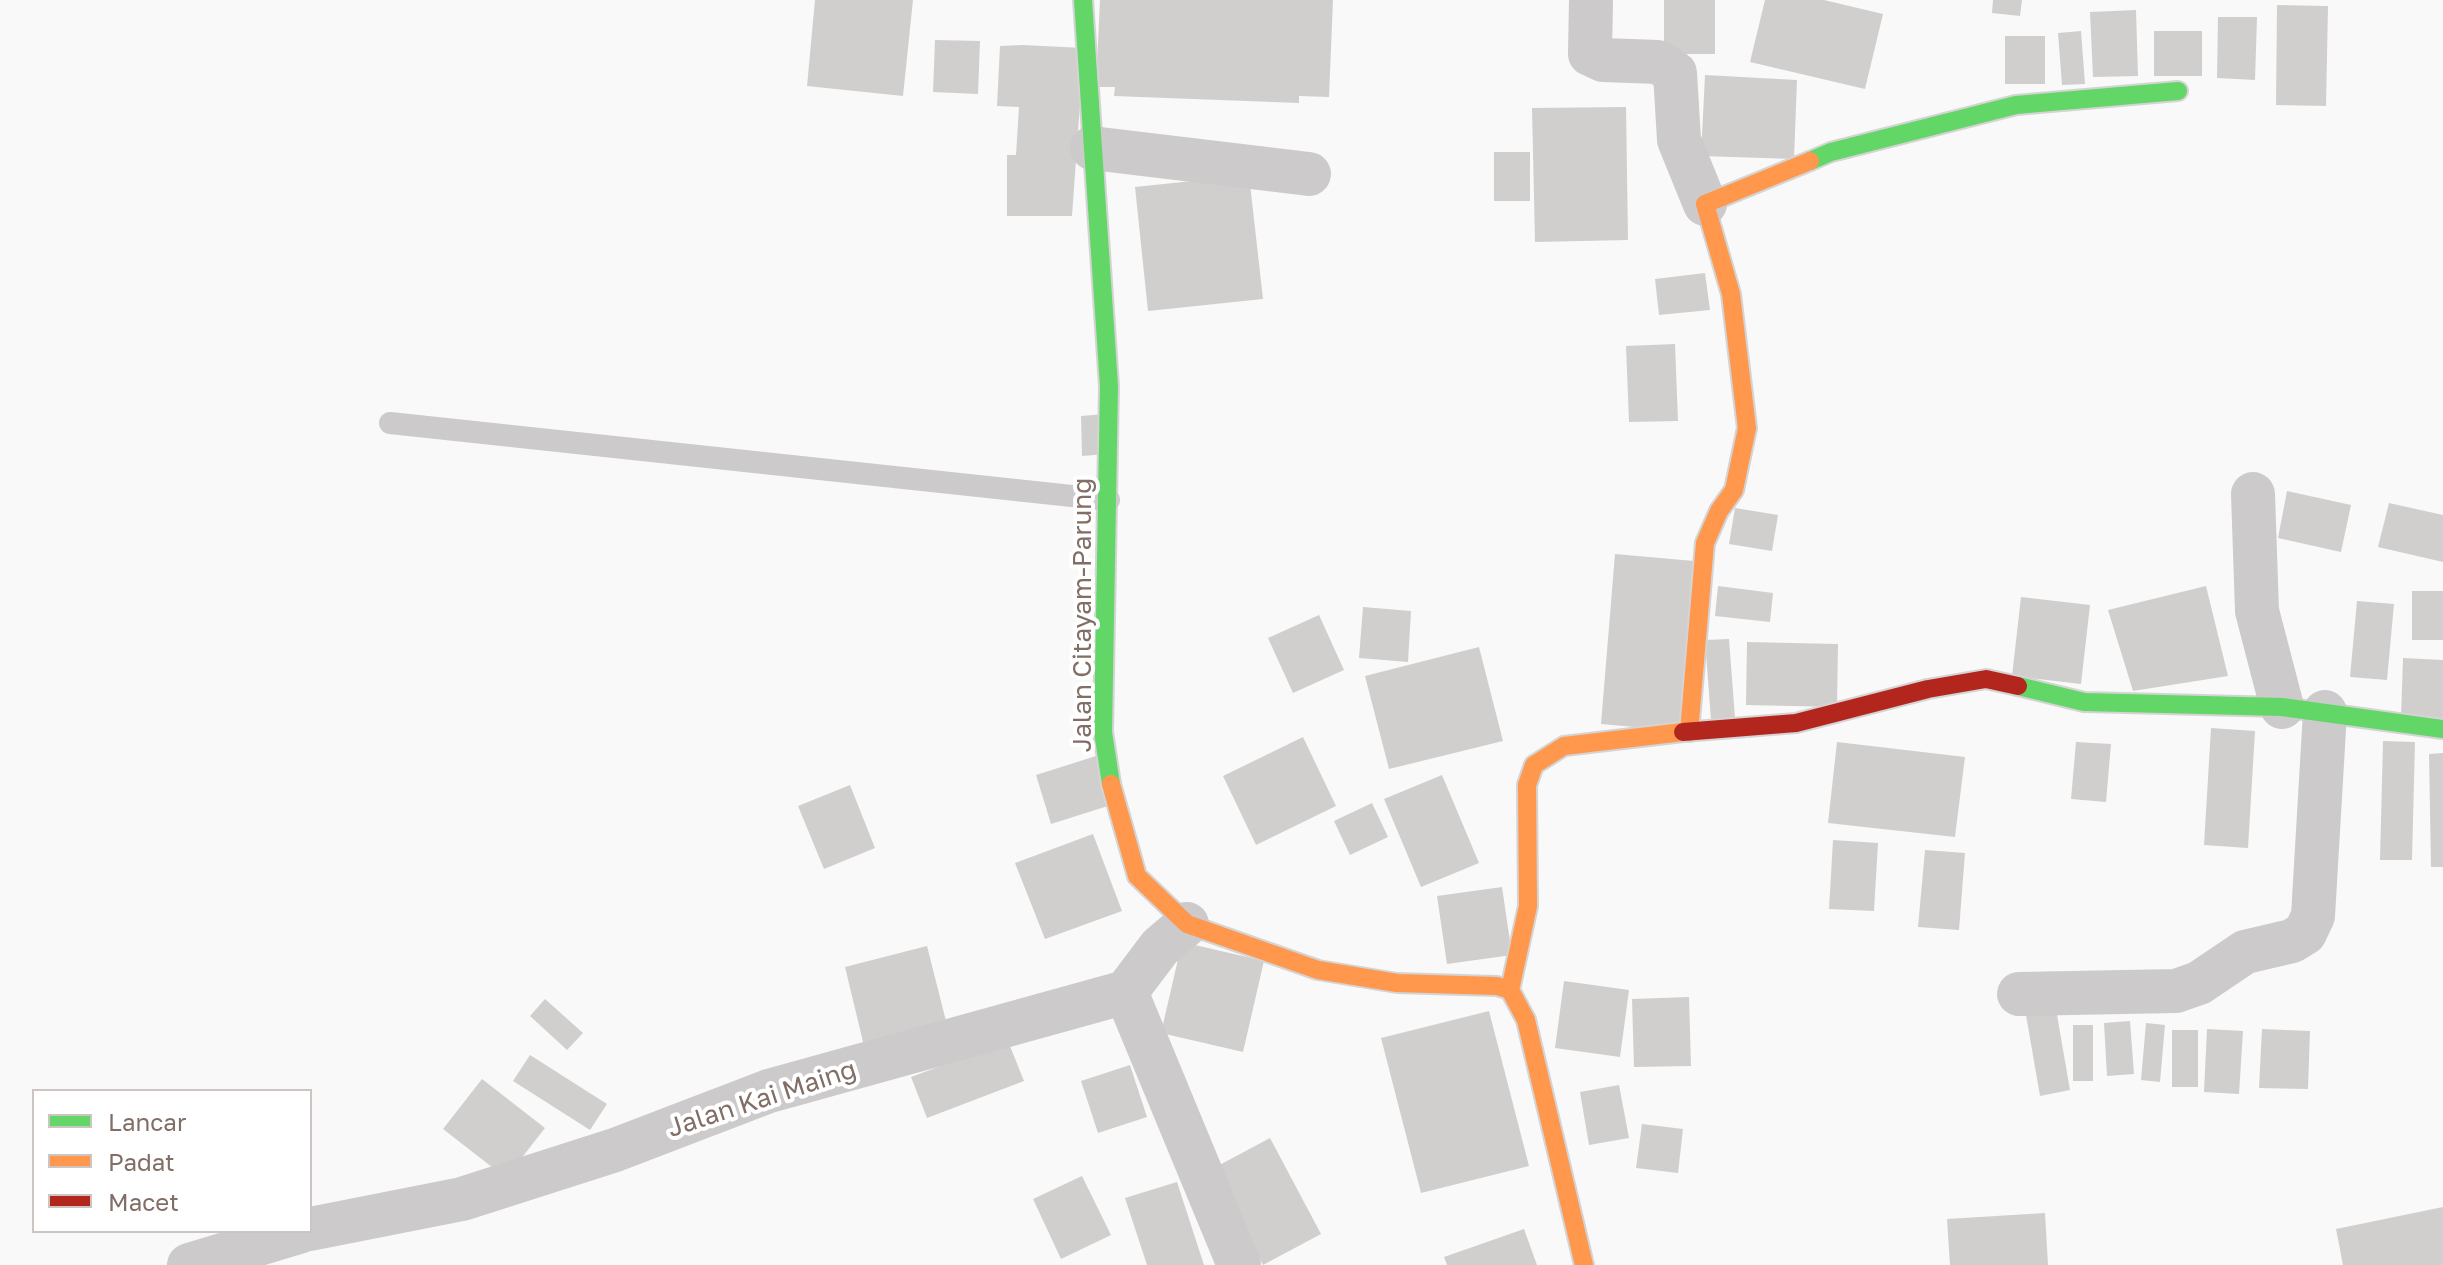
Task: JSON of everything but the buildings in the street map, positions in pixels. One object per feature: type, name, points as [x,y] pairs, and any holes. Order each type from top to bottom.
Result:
[{"type":"street","name":"Jalan Citayam-Parung","points":[[1083,0],[1109,386],[1103,732],[1112,792],[1137,876],[1187,924],[1318,970],[1397,983],[1497,986],[1510,990]]},
{"type":"street","points":[[1591,0],[1590,54],[1603,60],[1658,62],[1675,73],[1679,140],[1705,204],[1731,294],[1747,428],[1734,490],[1719,511],[1705,543],[1689,732]]},
{"type":"street","points":[[1705,204],[1831,152],[1979,113],[2029,103],[2178,91]]},
{"type":"street","points":[[1092,148],[1309,174]]},
{"type":"street","points":[[2253,494],[2257,611],[2282,707]]},
{"type":"street","points":[[1584,1265],[1526,1020],[1510,990],[1528,906],[1526,797],[1534,765],[1545,755],[1587,741],[1796,723],[1940,686],[1986,679],[2084,702],[2282,707],[2443,729]]},
{"type":"street","points":[[2019,994],[2176,991],[2199,983],[2245,952],[2292,941],[2305,933],[2313,916],[2325,712]]},
{"type":"street","points":[[1187,924],[1140,969],[1126,992],[1239,1265]]},
{"type":"street","name":"Jalan Kai Maing","points":[[312,1229],[462,1199],[615,1150],[769,1091],[1126,992]]},
{"type":"street","points":[[189,1265],[295,1233]]},
{"type":"lane","points":[[390,423],[1109,500]]},
{"type":"traffic: fast","points":[[1083,0],[1109,386],[1103,732],[1111,784]]},
{"type":"traffic: fast","points":[[1810,161],[1831,152],[2016,105],[2178,91]]},
{"type":"traffic: fast","points":[[2018,686],[2084,702],[2282,707],[2443,729]]},
{"type":"traffic: slow","points":[[1689,732],[1705,543],[1719,511],[1734,490],[1747,428],[1731,294],[1705,204],[1810,161]]},
{"type":"traffic: slow","points":[[1510,990],[1528,906],[1527,785],[1534,765],[1564,746],[1683,732]]},
{"type":"traffic: slow","points":[[1111,784],[1137,876],[1187,924],[1318,970],[1397,983],[1497,986],[1510,990],[1526,1020],[1584,1265]]},
{"type":"traffic: jam","points":[[1683,732],[1796,723],[1928,689],[1986,679],[2018,686]]}]
